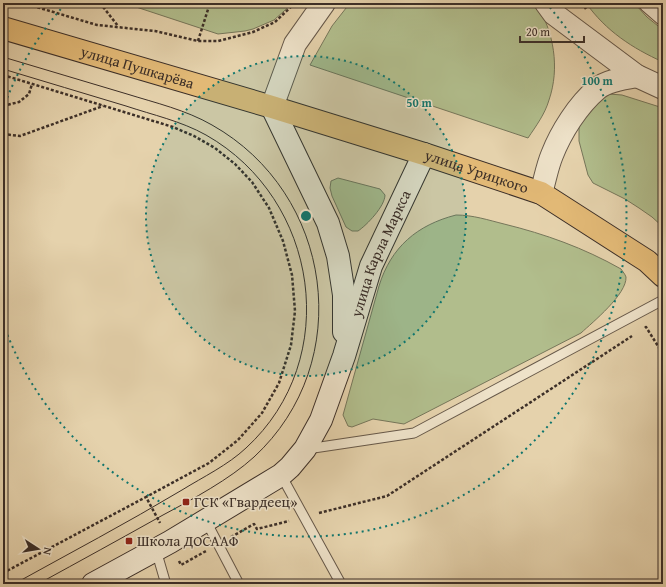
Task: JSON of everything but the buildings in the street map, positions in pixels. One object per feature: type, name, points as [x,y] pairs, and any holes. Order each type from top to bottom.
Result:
[{"type":"main road","points":[[272,107],[295,44],[324,3]]},
{"type":"main road","points":[[546,3],[554,14],[637,76],[663,88]]},
{"type":"main road","name":"улица Пушкарёва","points":[[9,30],[272,107]]},
{"type":"main road","points":[[541,193],[552,155],[566,127],[580,108],[598,88],[619,80],[637,76]]},
{"type":"main road","name":"улица Урицкого","points":[[272,107],[424,154],[541,193],[647,261],[663,276]]},
{"type":"main road","name":"улица Карла Маркса","points":[[272,107],[328,223],[338,256],[344,294],[344,356]]},
{"type":"main road","name":"улица Карла Маркса","points":[[93,584],[206,522],[281,475],[305,449],[321,420],[344,356],[371,266],[424,154]]},
{"type":"street","points":[[648,3],[663,16]]},
{"type":"lane","points":[[305,449],[414,432],[663,300]]},
{"type":"lane","points":[[281,475],[341,584]]},
{"type":"lane","points":[[206,522],[239,584]]},
{"type":"lane","points":[[156,550],[165,581],[164,584]]},
{"type":"path","points":[[23,3],[97,25],[155,31],[198,41],[218,41],[253,32],[275,22],[295,3]]},
{"type":"path","points":[[100,3],[118,26]]},
{"type":"path","points":[[198,41],[210,3]]},
{"type":"path","points":[[3,75],[173,127],[194,136],[215,148],[235,164],[252,182],[269,208],[283,241],[292,282],[295,311],[291,345],[279,383],[262,414],[238,440],[209,463],[146,497]]},
{"type":"path","points":[[3,106],[19,102],[29,94],[32,84]]},
{"type":"path","points":[[3,134],[20,136],[103,106]]},
{"type":"path","points":[[639,331],[646,327],[663,354]]},
{"type":"path","points":[[257,529],[387,496],[633,336]]},
{"type":"green space","points":[[124,3],[293,3],[274,20],[253,29],[218,34]]},
{"type":"green space","points":[[350,3],[536,3],[551,38],[554,75],[552,88],[545,110],[528,138],[310,65],[332,26]]},
{"type":"green space","points":[[586,3],[634,3],[647,17],[663,30],[663,62],[630,45],[620,38],[602,22]]},
{"type":"green space","points":[[609,94],[622,95],[663,108],[663,227],[652,217],[625,199],[593,183],[588,175],[579,141],[579,125],[599,97]]},
{"type":"green space","points":[[338,178],[380,189],[385,195],[379,210],[358,231],[352,231],[346,227],[332,196],[330,188],[331,181]]},
{"type":"green space","points":[[456,215],[480,218],[519,228],[579,248],[621,269],[626,277],[625,284],[615,299],[601,315],[581,333],[404,424],[373,419],[352,427],[348,426],[343,415],[384,272],[398,249],[407,240],[429,225]]},
{"type":"tram line","points":[[3,57],[171,107],[212,125],[253,155],[284,192],[306,235],[317,281],[318,328],[308,375],[287,418],[254,457],[223,481],[38,584]]},
{"type":"tram line","points":[[3,69],[177,122],[206,135],[244,163],[274,198],[294,239],[305,282],[306,327],[297,371],[277,412],[246,448],[223,465],[161,502],[14,584]]},
{"type":"place","name":"ГСК «Гвардеец»","points":[[186,502]]},
{"type":"place","name":"Школа ДОСААФ","points":[[129,541]]}]
